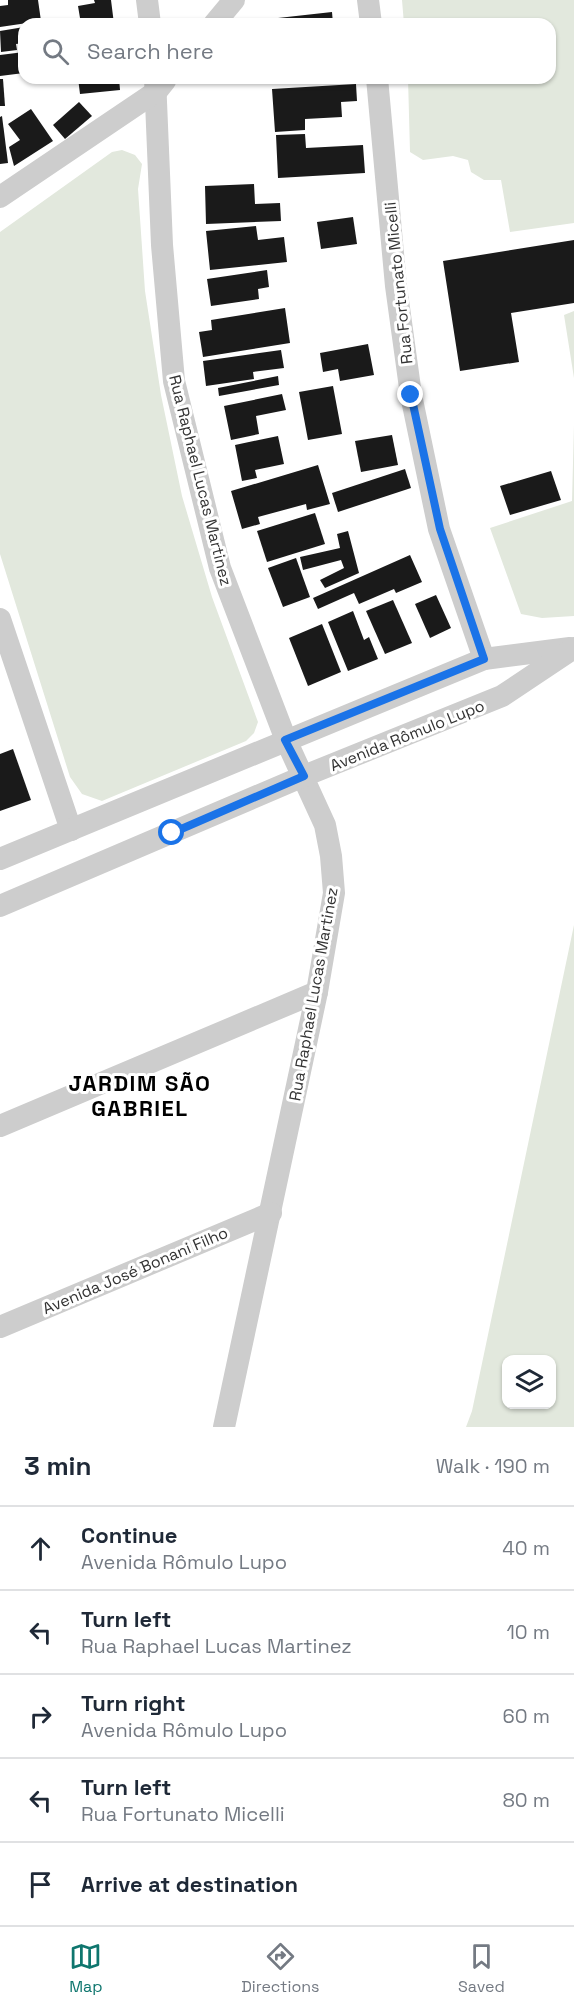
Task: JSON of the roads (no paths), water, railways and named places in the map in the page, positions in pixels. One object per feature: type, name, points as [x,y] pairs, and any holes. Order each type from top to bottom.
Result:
[{"type":"street","points":[[147,0],[149,18]]},
{"type":"street","points":[[219,18],[234,0]]},
{"type":"street","points":[[368,0],[370,18]]},
{"type":"street","points":[[0,197],[157,84]]},
{"type":"street","name":"Rua Raphael Lucas Martinez","points":[[160,84],[162,245],[174,381],[219,568],[285,740],[304,776],[325,825],[331,856],[334,893],[271,1213],[224,1427]]},
{"type":"street","name":"Rua Fortunato Micelli","points":[[378,84],[396,286],[411,395],[440,529],[484,659]]},
{"type":"street","points":[[0,619],[71,830]]},
{"type":"street","name":"Avenida Rômulo Lupo","points":[[0,859],[484,659],[574,648]]},
{"type":"street","name":"Avenida Rômulo Lupo","points":[[0,906],[304,776],[502,696],[574,648]]},
{"type":"street","points":[[0,1126],[316,992]]},
{"type":"street","name":"Avenida José Bonani Filho","points":[[0,1327],[271,1213]]},
{"type":"district","name":"JARDIM SÃO GABRIEL","points":[[140,1096]]}]
